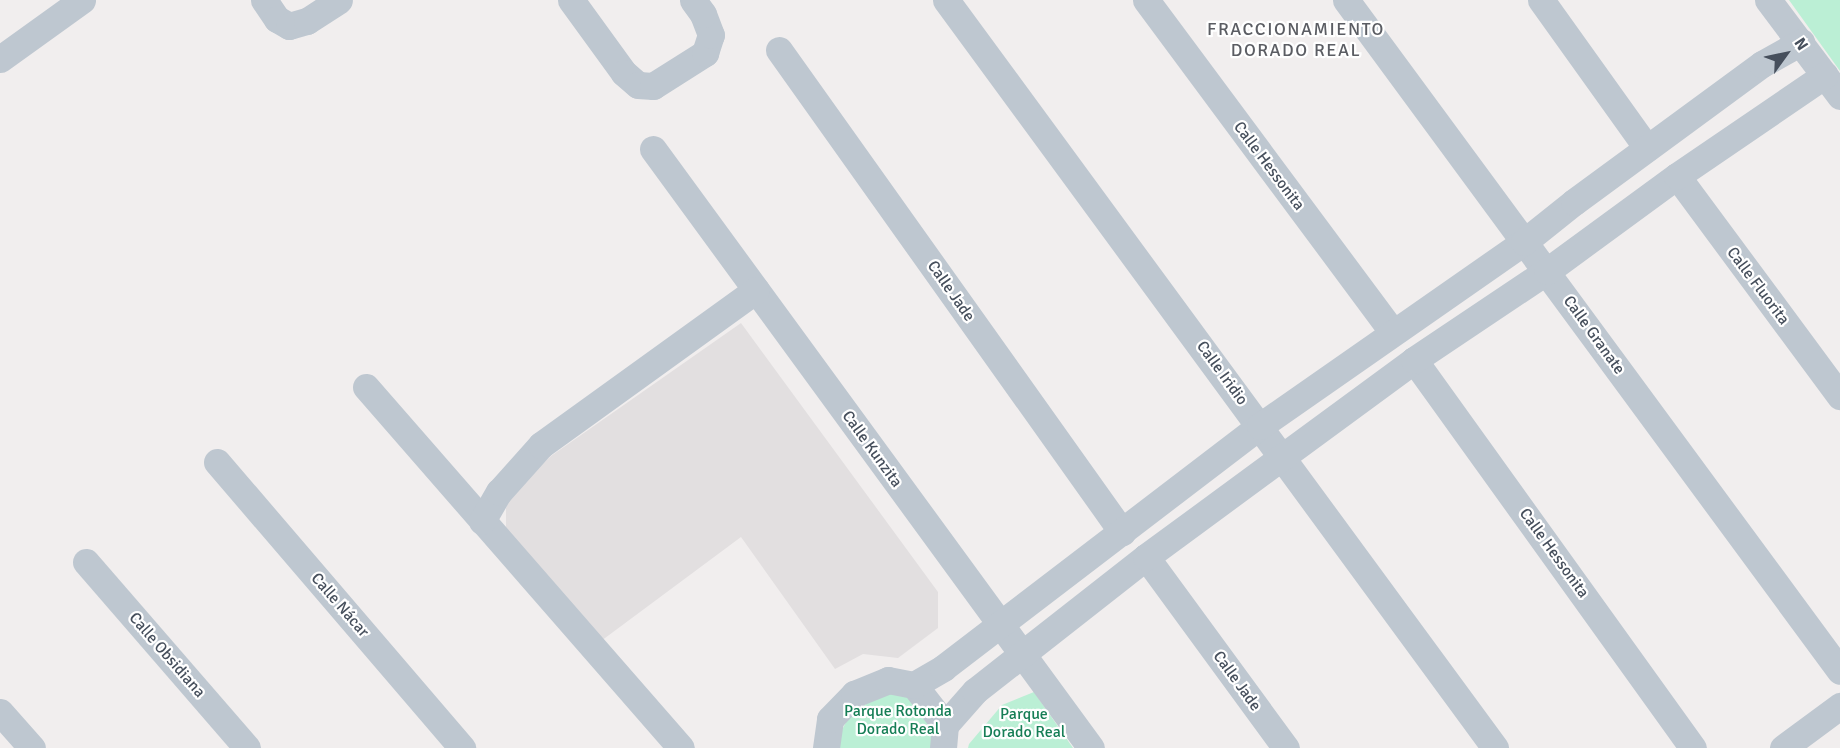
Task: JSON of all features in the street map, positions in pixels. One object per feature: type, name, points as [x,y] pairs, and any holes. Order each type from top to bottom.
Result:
[{"type":"street","points":[[0,59],[82,0]]},
{"type":"street","points":[[264,0],[277,19],[289,26],[307,21],[339,0]]},
{"type":"street","points":[[571,0],[624,73],[638,85],[653,86],[705,53],[711,35],[703,14],[693,0]]},
{"type":"street","name":"Calle Iridio","points":[[946,0],[1495,748]]},
{"type":"street","name":"Calle Hessonita","points":[[1146,0],[1393,332]]},
{"type":"street","name":"Calle Granate","points":[[1346,0],[1840,671]]},
{"type":"street","points":[[1541,0],[1647,148]]},
{"type":"street","points":[[914,685],[944,737],[975,691],[1146,557],[1414,360],[1547,271],[1677,176],[1832,86],[1768,0]]},
{"type":"street","points":[[826,748],[830,719],[854,694],[888,680],[914,685],[1001,626],[1260,426],[1524,242],[1762,64],[1801,42]]},
{"type":"street","name":"Calle Jade","points":[[779,50],[1122,532]]},
{"type":"street","name":"Calle Kunzita","points":[[653,149],[1091,748]]},
{"type":"street","name":"Calle Fluorita","points":[[1677,176],[1840,396]]},
{"type":"street","points":[[482,521],[499,492],[541,446],[756,290]]},
{"type":"street","name":"Calle Hessonita","points":[[1414,360],[1693,748]]},
{"type":"street","points":[[366,387],[681,748]]},
{"type":"street","name":"Calle Nácar","points":[[217,462],[462,748]]},
{"type":"street","name":"Calle Jade","points":[[1146,557],[1286,748]]},
{"type":"street","name":"Calle Obsidiana","points":[[86,562],[247,748]]},
{"type":"street","points":[[1783,748],[1840,706]]},
{"type":"street","points":[[0,712],[32,748]]},
{"type":"shaded area","points":[[741,323],[938,592],[938,628],[898,658],[863,654],[835,669],[741,537],[601,641],[506,533],[506,508],[515,489],[551,456]]},
{"type":"green space","points":[[1789,0],[1840,0],[1840,71]]},
{"type":"green space","name":"Parque Rotonda Dorado Real","points":[[913,690],[930,716],[938,748],[833,748],[848,718],[879,694]]},
{"type":"green space","name":"Parque Dorado Real","points":[[1034,692],[1073,748],[968,748],[1002,705]]},
{"type":"district","name":"FRACCIONAMIENTO DORADO REAL","points":[[1296,40]]}]
